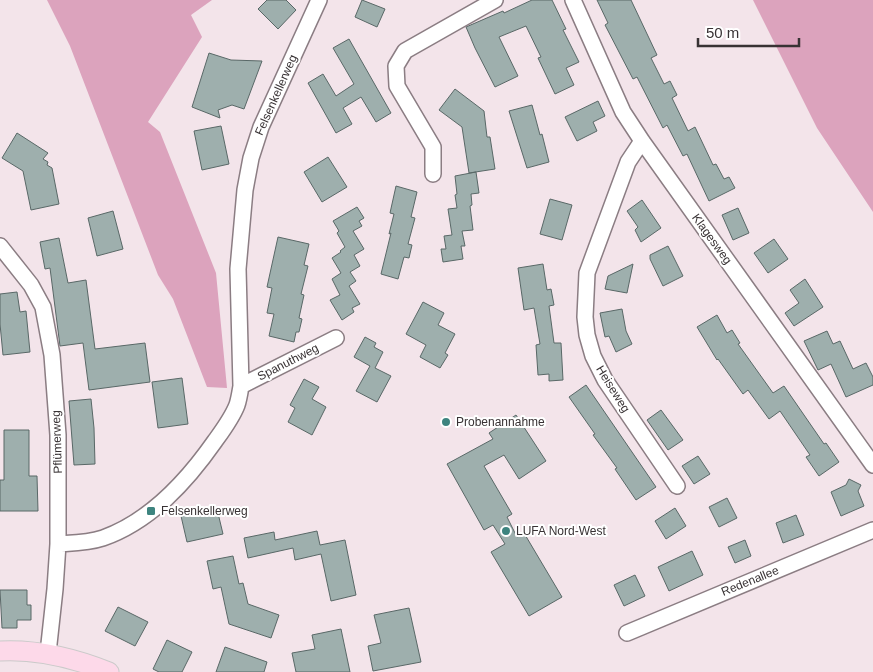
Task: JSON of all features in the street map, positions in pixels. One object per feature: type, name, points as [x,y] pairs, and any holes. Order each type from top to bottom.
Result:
[{"type":"main road","points":[[0,651],[48,653],[109,672]]},
{"type":"street","name":"Felsenkellerweg","points":[[58,544],[88,542],[124,528],[151,511],[179,486],[205,455],[229,420],[237,404],[241,386],[238,269],[245,190],[261,126],[319,0]]},
{"type":"street","points":[[433,174],[433,147],[397,86],[396,66],[405,51],[495,0]]},
{"type":"street","name":"Klagesweg","points":[[573,0],[623,112],[873,465]]},
{"type":"street","name":"Heiseweg","points":[[642,141],[628,162],[587,273],[585,317],[587,335],[593,356],[605,380],[676,486]]},
{"type":"street","name":"Pflümerweg","points":[[0,246],[31,285],[43,307],[52,355],[58,435],[58,544],[48,653]]},
{"type":"street","name":"Spanuthweg","points":[[241,386],[336,338]]},
{"type":"street","name":"Redenallee","points":[[626,633],[873,530]]},
{"type":"shaded area","points":[[47,0],[212,0],[191,15],[202,37],[148,122],[160,132],[216,273],[227,388],[207,387],[173,299],[158,275],[70,46]]},
{"type":"shaded area","points":[[753,0],[873,0],[873,212],[817,128]]},
{"type":"building","points":[[267,0],[286,0],[296,10],[278,29],[258,9]]},
{"type":"building","points":[[362,0],[385,9],[377,27],[355,17]]},
{"type":"building","points":[[532,0],[552,0],[566,29],[563,30],[579,62],[566,68],[574,85],[555,94],[538,58],[541,57],[526,26],[499,37],[518,76],[495,87],[466,27]]},
{"type":"building","points":[[597,0],[631,0],[657,55],[651,58],[664,84],[670,81],[677,95],[672,98],[688,131],[695,127],[713,165],[716,164],[724,179],[729,177],[735,188],[709,201],[687,154],[683,156],[667,125],[663,128],[637,77],[633,79],[605,25],[608,23]]},
{"type":"building","points":[[349,39],[391,113],[376,122],[361,97],[343,108],[352,124],[336,133],[308,83],[323,74],[336,96],[354,84],[333,48]]},
{"type":"building","points":[[209,53],[231,60],[262,61],[244,109],[232,105],[218,110],[220,118],[192,107]]},
{"type":"building","points":[[455,89],[484,111],[487,137],[490,137],[495,169],[469,173],[462,127],[439,110]]},
{"type":"building","points":[[598,101],[605,116],[593,122],[597,131],[577,141],[565,117]]},
{"type":"building","points":[[532,105],[549,162],[527,168],[509,111]]},
{"type":"building","points":[[221,126],[229,164],[202,170],[194,131]]},
{"type":"building","points":[[17,133],[48,153],[43,159],[52,168],[59,204],[31,210],[23,171],[2,158]]},
{"type":"building","points":[[328,157],[347,187],[322,202],[304,172]]},
{"type":"building","points":[[476,172],[479,193],[471,194],[472,205],[470,206],[473,230],[462,231],[465,246],[461,246],[463,259],[443,262],[441,249],[446,249],[444,236],[452,235],[448,209],[457,208],[455,176]]},
{"type":"building","points":[[396,186],[417,192],[411,217],[415,218],[408,244],[412,245],[409,258],[404,257],[398,279],[381,274],[391,233],[389,234],[394,214],[390,213]]},
{"type":"building","points":[[550,199],[572,205],[562,240],[540,234]]},
{"type":"building","points":[[642,200],[661,228],[641,242],[635,230],[638,227],[627,211]]},
{"type":"building","points":[[357,207],[364,218],[359,221],[362,226],[353,231],[364,249],[354,255],[360,266],[350,272],[356,281],[349,286],[360,304],[352,308],[354,312],[342,320],[330,300],[340,295],[332,279],[341,273],[332,258],[345,247],[333,221]]},
{"type":"building","points":[[738,208],[749,233],[733,240],[722,215]]},
{"type":"building","points":[[113,211],[123,249],[97,256],[88,218]]},
{"type":"building","points":[[278,237],[309,244],[304,265],[308,266],[301,294],[304,295],[299,318],[302,319],[294,342],[269,336],[274,314],[267,313],[272,288],[267,287]]},
{"type":"building","points":[[59,238],[68,283],[86,280],[95,349],[145,343],[150,382],[89,390],[83,343],[60,346],[50,268],[45,269],[40,242]]},
{"type":"building","points":[[774,239],[788,259],[768,273],[754,253]]},
{"type":"building","points":[[668,246],[683,276],[663,286],[650,259],[650,255]]},
{"type":"building","points":[[543,264],[547,290],[551,289],[554,305],[549,306],[554,343],[561,343],[563,380],[549,381],[549,374],[538,375],[536,345],[540,344],[534,308],[524,310],[518,268]]},
{"type":"building","points":[[633,264],[627,293],[605,289],[608,276]]},
{"type":"building","points":[[805,279],[823,307],[794,326],[785,313],[799,303],[790,290]]},
{"type":"building","points":[[17,292],[20,312],[26,311],[30,352],[3,355],[0,294]]},
{"type":"building","points":[[423,302],[444,313],[438,325],[455,334],[445,353],[448,355],[440,368],[420,357],[426,345],[406,334]]},
{"type":"building","points":[[622,309],[626,331],[632,344],[616,352],[609,336],[605,337],[600,313]]},
{"type":"building","points":[[717,315],[727,333],[732,330],[740,343],[738,344],[773,393],[784,386],[824,444],[826,443],[839,462],[819,476],[806,457],[810,455],[780,411],[769,419],[748,390],[743,394],[717,360],[697,327]]},
{"type":"building","points":[[827,331],[833,344],[840,341],[853,369],[866,363],[873,377],[873,385],[846,397],[831,364],[818,370],[804,341]]},
{"type":"building","points":[[365,337],[376,343],[374,347],[383,352],[375,368],[391,376],[377,402],[356,391],[370,366],[354,357]]},
{"type":"building","points":[[182,378],[188,424],[158,428],[152,382]]},
{"type":"building","points":[[304,379],[319,387],[312,399],[326,407],[312,435],[288,422],[295,408],[290,405]]},
{"type":"building","points":[[586,385],[656,487],[636,500],[615,469],[617,468],[593,435],[595,434],[569,397]]},
{"type":"building","points":[[91,399],[95,464],[74,465],[69,401]]},
{"type":"building","points":[[661,410],[683,440],[668,450],[647,420]]},
{"type":"building","name":"LUFA Nord-West","points":[[516,415],[546,461],[519,479],[504,455],[484,466],[512,514],[507,517],[517,537],[524,533],[562,597],[529,616],[491,552],[505,544],[493,525],[484,530],[447,464],[493,439],[489,433]]},
{"type":"building","points":[[4,430],[29,430],[29,476],[37,476],[38,511],[0,511],[0,480],[4,480]]},
{"type":"building","points":[[698,456],[710,474],[694,484],[682,466]]},
{"type":"building","points":[[849,479],[861,485],[858,491],[864,506],[841,516],[831,492],[846,485]]},
{"type":"building","points":[[727,498],[737,518],[719,527],[709,507]]},
{"type":"building","points":[[675,508],[686,526],[666,539],[655,521]]},
{"type":"building","points":[[217,509],[223,534],[187,542],[181,516]]},
{"type":"building","points":[[796,515],[804,535],[783,543],[776,523]]},
{"type":"building","points":[[317,531],[320,545],[345,540],[356,595],[331,601],[321,554],[295,560],[293,548],[248,558],[244,538],[274,532],[275,540]]},
{"type":"building","points":[[745,540],[751,556],[735,563],[728,547]]},
{"type":"building","points":[[692,551],[703,575],[669,591],[658,567]]},
{"type":"building","points":[[233,556],[239,584],[243,583],[248,604],[279,615],[271,638],[229,624],[221,587],[213,589],[207,561]]},
{"type":"building","points":[[635,575],[645,596],[624,606],[614,585]]},
{"type":"building","points":[[0,590],[27,590],[27,605],[31,605],[31,620],[17,620],[17,628],[2,628]]},
{"type":"building","points":[[118,607],[148,622],[135,646],[105,631]]},
{"type":"building","points":[[409,608],[421,662],[373,671],[368,646],[381,643],[374,615]]},
{"type":"building","points":[[341,629],[350,672],[296,672],[292,653],[315,649],[312,635]]},
{"type":"building","points":[[167,640],[192,652],[182,672],[159,672],[153,669]]},
{"type":"building","points":[[225,647],[267,662],[264,672],[216,672]]},
{"type":"place","name":"Probenannahme","points":[[446,422]]},
{"type":"place","name":"Felsenkellerweg","points":[[151,511]]},
{"type":"place","name":"LUFA Nord-West","points":[[506,531]]}]
